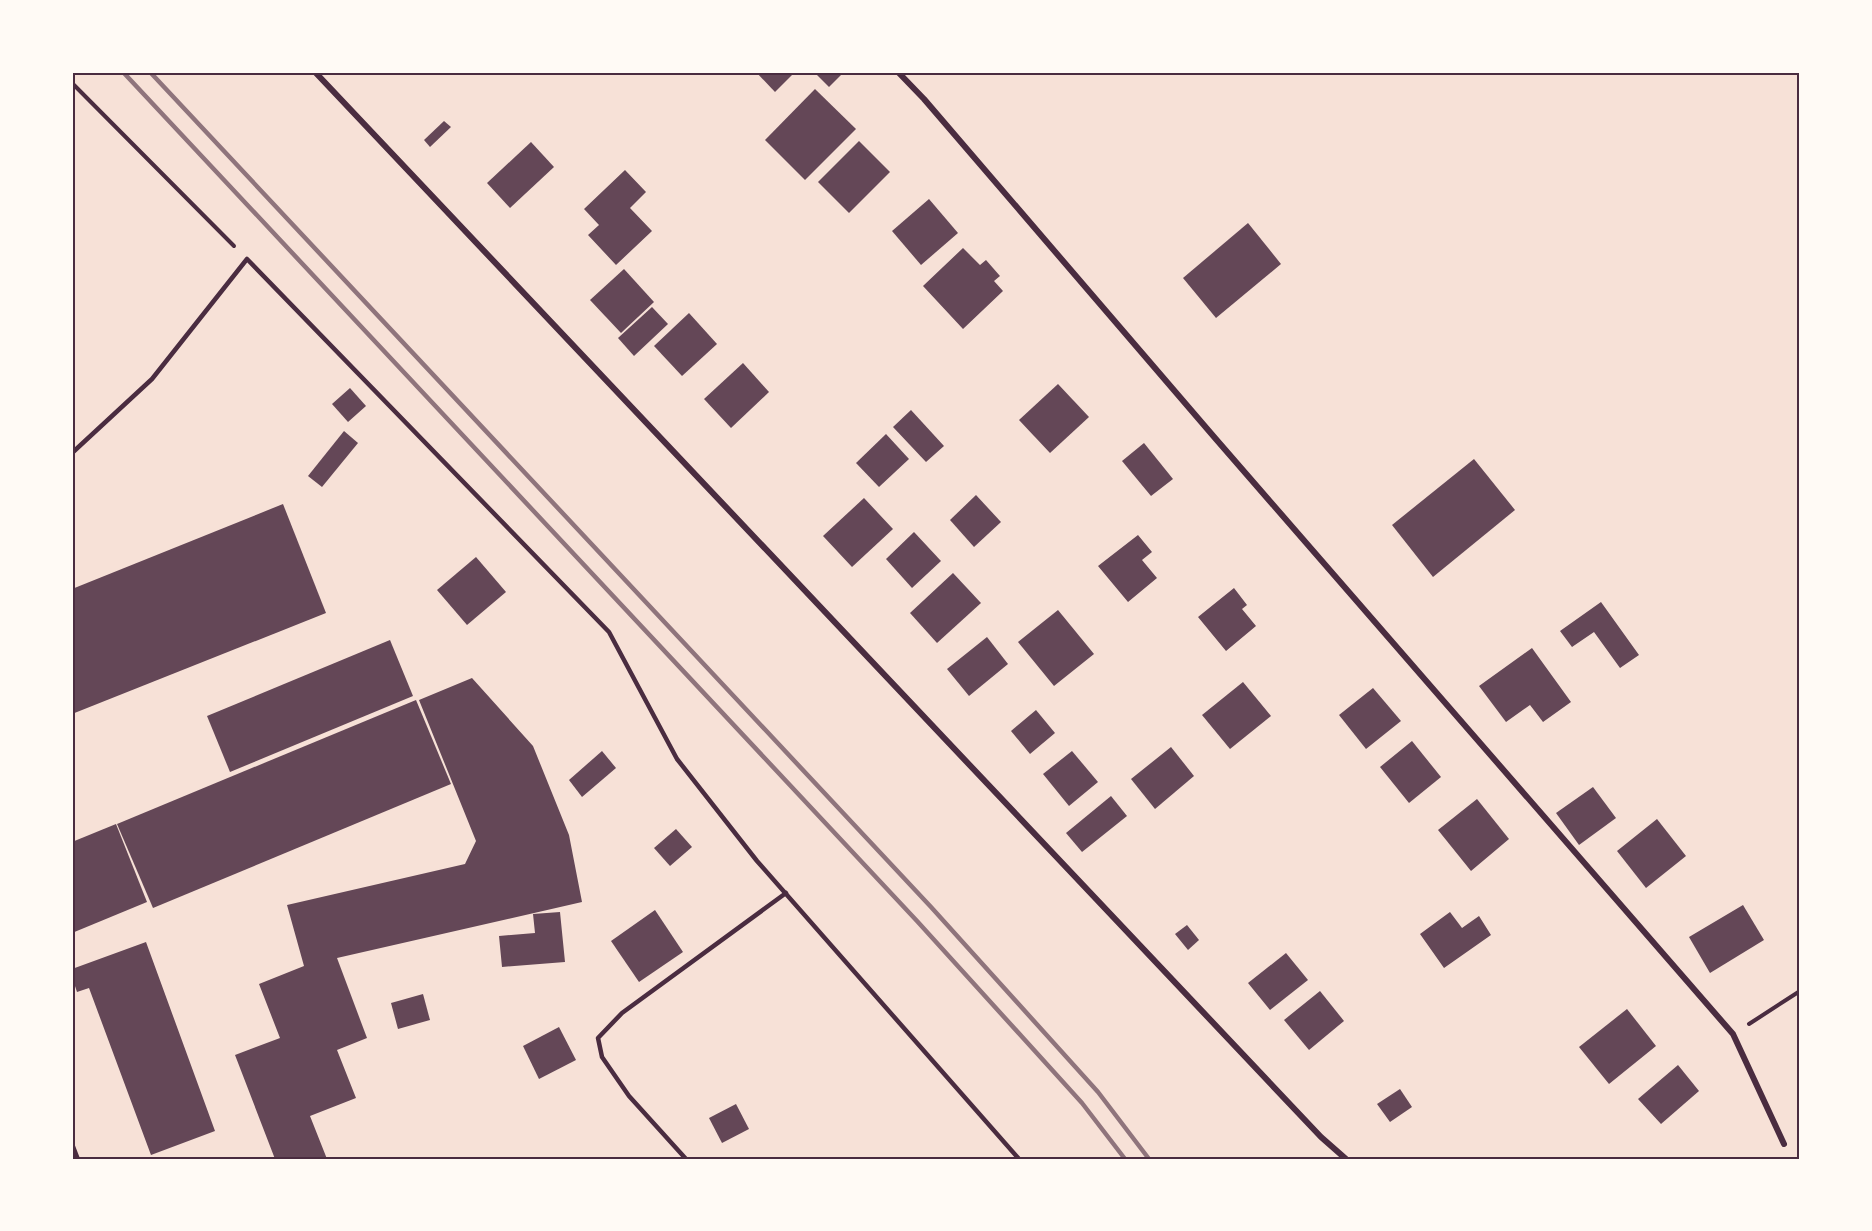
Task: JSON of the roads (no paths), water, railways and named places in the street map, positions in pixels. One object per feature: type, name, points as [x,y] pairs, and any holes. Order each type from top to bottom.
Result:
[{"type":"street","points":[[315,72],[1321,1137],[1346,1159]]},
{"type":"street","points":[[898,72],[924,99],[1733,1034],[1784,1144]]},
{"type":"street","points":[[72,1146],[76,1159]]},
{"type":"lane","points":[[72,453],[152,379],[247,259],[609,632],[677,759],[757,861],[1019,1159]]},
{"type":"lane","points":[[686,1159],[628,1096],[602,1057],[598,1038],[622,1013],[786,893]]},
{"type":"railway","points":[[123,72],[917,921],[1082,1103],[1125,1159]]},
{"type":"railway","points":[[150,72],[931,907],[1098,1092],[1149,1159]]}]
